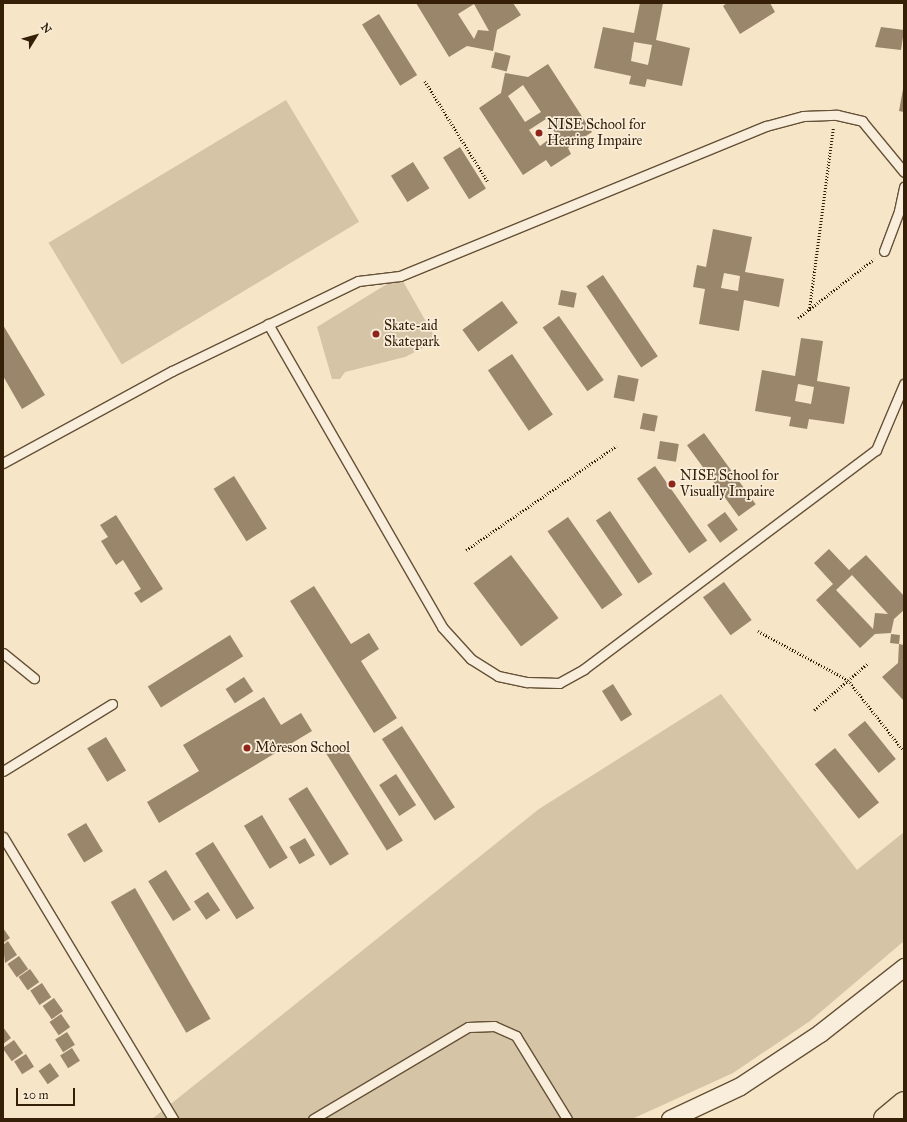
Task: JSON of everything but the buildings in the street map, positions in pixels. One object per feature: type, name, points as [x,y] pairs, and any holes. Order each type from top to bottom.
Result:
[{"type":"highway","points":[[885,1119],[904,1103]]},
{"type":"street","points":[[670,1119],[740,1086],[820,1033],[904,967]]},
{"type":"lane","points":[[3,463],[172,371],[358,281],[400,276],[766,126],[803,116],[835,115],[862,121],[904,172]]},
{"type":"lane","points":[[884,251],[899,211],[904,187]]},
{"type":"lane","points":[[268,324],[442,627],[471,659],[498,676],[527,682],[559,683],[584,669],[876,450],[904,384]]},
{"type":"lane","points":[[3,653],[34,678]]},
{"type":"lane","points":[[3,771],[112,704]]},
{"type":"lane","points":[[3,837],[174,1119]]},
{"type":"lane","points":[[313,1119],[468,1027],[494,1026],[516,1036],[567,1119]]},
{"type":"path","points":[[425,81],[488,182]]},
{"type":"path","points":[[809,311],[835,115]]},
{"type":"path","points":[[798,318],[809,311],[884,251]]},
{"type":"path","points":[[466,550],[616,446]]},
{"type":"path","points":[[758,631],[848,680],[903,750]]},
{"type":"path","points":[[814,710],[868,663]]},
{"type":"shaded area","points":[[286,100],[359,222],[122,364],[49,243]]},
{"type":"shaded area","name":"Skate-aid Skatepark","points":[[400,276],[437,341],[405,357],[345,372],[340,379],[332,379],[317,327]]},
{"type":"shaded area","points":[[721,694],[857,870],[904,832],[904,941],[810,1021],[733,1073],[632,1119],[152,1119],[539,809]]},
{"type":"place","name":"NISE School for Hearing Impaire","points":[[539,133]]},
{"type":"place","name":"Skate-aid Skatepark","points":[[376,334]]},
{"type":"place","name":"NISE School for Visually Impaire","points":[[672,484]]},
{"type":"place","name":"Môreson School","points":[[247,748]]}]
